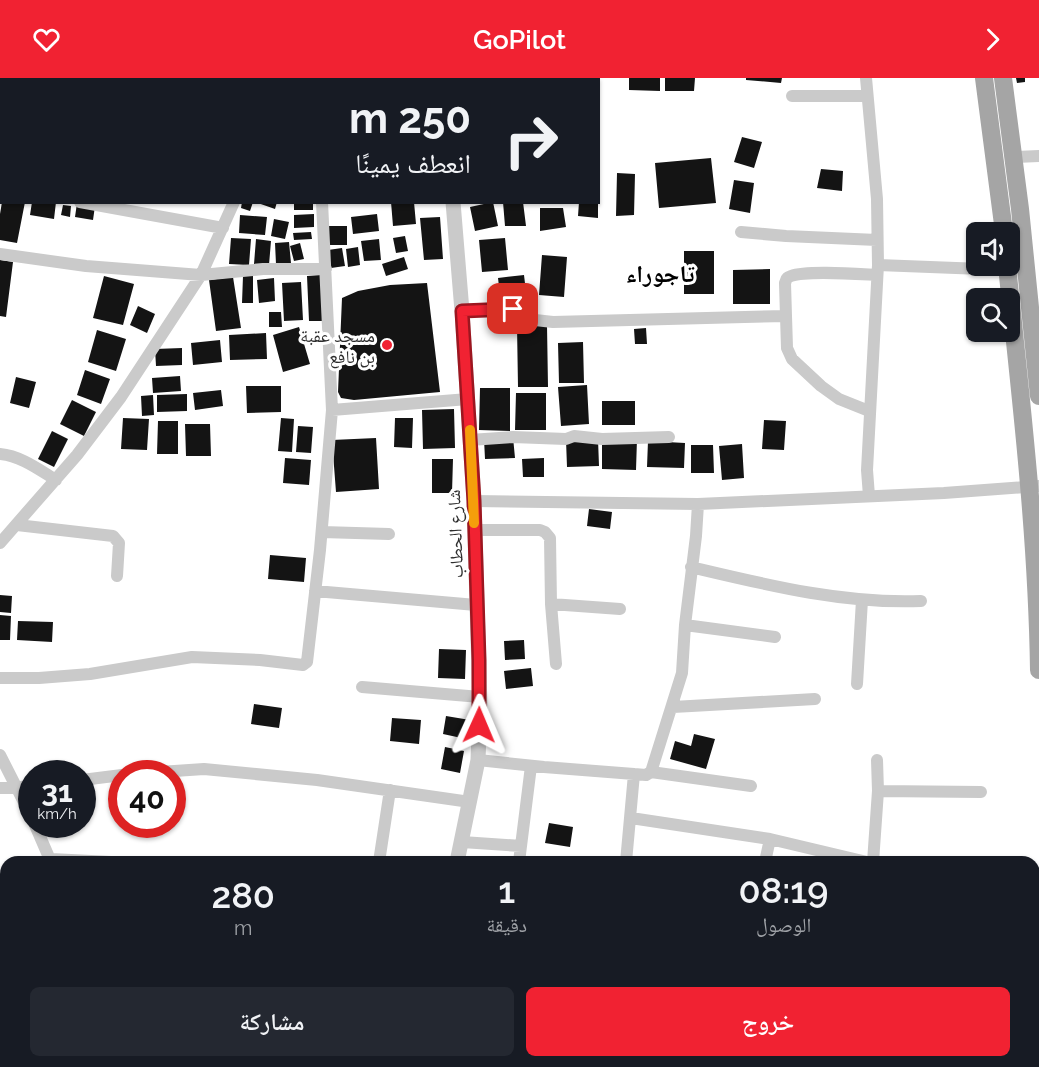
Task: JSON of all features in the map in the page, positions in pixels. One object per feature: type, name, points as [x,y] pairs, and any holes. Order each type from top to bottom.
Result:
[{"type":"main road","points":[[984,78],[1003,222]]},
{"type":"main road","points":[[1003,78],[1035,309],[1039,396]]},
{"type":"main road","points":[[1008,276],[1034,486],[1039,669]]},
{"type":"street","points":[[866,78],[877,199],[877,270],[867,470],[869,496]]},
{"type":"street","points":[[792,96],[867,96]]},
{"type":"street","points":[[1013,157],[1039,156]]},
{"type":"street","points":[[91,204],[223,228]]},
{"type":"street","points":[[0,543],[77,455],[121,397],[201,275],[233,204]]},
{"type":"street","points":[[0,678],[90,674],[192,657],[260,660],[303,665],[307,662],[322,532],[332,410],[322,204]]},
{"type":"street","name":"شارع الحطاب","points":[[453,204],[474,501],[480,698],[478,759],[458,856]]},
{"type":"street","points":[[741,232],[877,240]]},
{"type":"street","points":[[0,254],[86,266],[201,275],[262,269],[326,269]]},
{"type":"street","points":[[869,411],[839,399],[792,359],[787,348],[785,283],[787,278],[816,273],[966,269]]},
{"type":"street","points":[[462,311],[510,308],[535,320],[553,322],[786,316]]},
{"type":"street","points":[[332,410],[468,399]]},
{"type":"street","points":[[470,440],[513,437],[566,439],[574,436],[602,439],[669,437]]},
{"type":"street","points":[[0,454],[16,457],[56,480]]},
{"type":"street","points":[[474,501],[698,504],[1034,486]]},
{"type":"street","points":[[651,772],[682,673],[698,504]]},
{"type":"street","points":[[17,525],[112,536],[119,543],[117,576]]},
{"type":"street","points":[[475,530],[545,532],[550,538],[551,604],[556,664]]},
{"type":"street","points":[[322,532],[389,534]]},
{"type":"street","points":[[691,567],[792,590],[862,600],[921,601]]},
{"type":"street","points":[[315,591],[476,605]]},
{"type":"street","points":[[857,684],[862,600]]},
{"type":"street","points":[[551,604],[620,609]]},
{"type":"street","points":[[685,625],[776,637]]},
{"type":"street","points":[[362,687],[480,698]]},
{"type":"street","points":[[673,707],[815,699]]},
{"type":"street","points":[[0,755],[17,788],[0,788]]},
{"type":"street","points":[[478,759],[531,766],[646,775],[651,772],[751,786]]},
{"type":"street","points":[[873,856],[878,791],[877,760]]},
{"type":"street","points":[[520,856],[531,766]]},
{"type":"street","points":[[186,770],[204,769],[317,780],[470,802]]},
{"type":"street","points":[[627,856],[634,774]]},
{"type":"street","points":[[380,856],[390,790]]},
{"type":"street","points":[[878,791],[981,792]]},
{"type":"street","points":[[631,818],[770,839],[842,856]]},
{"type":"street","points":[[41,838],[49,856]]},
{"type":"street","points":[[766,856],[770,839]]},
{"type":"street","points":[[462,842],[521,846]]},
{"type":"building","points":[[629,78],[660,78],[660,91],[629,90]]},
{"type":"building","points":[[665,78],[695,78],[694,91],[665,91]]},
{"type":"building","points":[[746,78],[782,78],[781,83],[746,80]]},
{"type":"building","points":[[1016,78],[1025,78],[1025,82],[1017,83]]},
{"type":"building","points":[[742,137],[762,142],[754,168],[734,162]]},
{"type":"building","points":[[711,158],[716,203],[659,208],[655,163]]},
{"type":"building","points":[[821,169],[843,171],[842,191],[817,188]]},
{"type":"building","points":[[617,173],[635,174],[634,215],[616,216]]},
{"type":"building","points":[[734,180],[754,183],[750,213],[729,209]]},
{"type":"building","points":[[2,204],[25,204],[17,243],[0,240]]},
{"type":"building","points":[[32,204],[56,204],[54,219],[30,215]]},
{"type":"building","points":[[77,204],[95,206],[93,220],[75,217]]},
{"type":"building","points":[[242,204],[252,204],[250,211],[241,208]]},
{"type":"building","points":[[261,204],[276,204],[275,209]]},
{"type":"building","points":[[294,204],[313,204],[313,210],[294,210]]},
{"type":"building","points":[[391,204],[414,204],[416,224],[393,226]]},
{"type":"building","points":[[493,204],[498,226],[475,231],[470,207]]},
{"type":"building","points":[[503,204],[523,204],[526,226],[505,226]]},
{"type":"building","points":[[579,204],[598,204],[598,218],[578,216]]},
{"type":"building","points":[[63,205],[71,206],[70,217],[61,215]]},
{"type":"building","points":[[540,208],[563,208],[566,227],[540,231]]},
{"type":"building","points":[[314,214],[314,227],[294,228],[294,215]]},
{"type":"building","points":[[377,214],[379,231],[353,234],[351,217]]},
{"type":"building","points":[[240,215],[267,217],[265,235],[239,233]]},
{"type":"building","points":[[440,217],[443,259],[424,260],[420,218]]},
{"type":"building","points":[[274,219],[289,222],[285,239],[271,236]]},
{"type":"building","points":[[325,226],[347,226],[347,245],[325,245]]},
{"type":"building","points":[[311,232],[312,239],[294,240],[293,233]]},
{"type":"building","points":[[405,236],[408,251],[396,253],[393,238]]},
{"type":"building","points":[[231,238],[251,239],[249,265],[229,264]]},
{"type":"building","points":[[505,238],[508,270],[482,272],[479,240]]},
{"type":"building","points":[[256,239],[271,241],[269,265],[254,264]]},
{"type":"building","points":[[379,239],[381,260],[364,261],[361,241]]},
{"type":"building","points":[[289,242],[291,263],[276,264],[275,243]]},
{"type":"building","points":[[300,243],[304,259],[294,261],[290,246]]},
{"type":"building","points":[[358,247],[360,265],[348,267],[346,249]]},
{"type":"building","points":[[342,248],[345,266],[331,268],[328,250]]},
{"type":"building","points":[[684,251],[714,251],[714,294],[684,294]]},
{"type":"building","points":[[542,255],[567,257],[564,297],[539,295]]},
{"type":"building","points":[[404,257],[408,269],[386,276],[382,264]]},
{"type":"building","points":[[0,260],[13,262],[6,317],[0,316]]},
{"type":"building","points":[[770,269],[770,304],[733,304],[733,270]]},
{"type":"building","points":[[322,275],[324,321],[309,321],[307,276]]},
{"type":"building","points":[[524,275],[527,300],[501,303],[498,278]]},
{"type":"building","points":[[104,276],[134,284],[123,325],[93,318]]},
{"type":"building","points":[[243,276],[253,276],[253,303],[242,303]]},
{"type":"building","points":[[233,277],[241,328],[216,331],[209,280]]},
{"type":"building","points":[[274,278],[275,301],[259,303],[257,280]]},
{"type":"building","points":[[301,282],[303,320],[284,321],[282,283]]},
{"type":"building","name":"مسجد عقبة بن نافع","points":[[427,283],[440,392],[354,400],[341,398],[338,392],[342,298],[358,291],[390,285]]},
{"type":"building","points":[[138,306],[155,314],[147,333],[130,325]]},
{"type":"building","points":[[269,312],[281,312],[282,327],[269,327]]},
{"type":"building","points":[[547,325],[548,387],[518,387],[517,326]]},
{"type":"building","points":[[299,327],[310,364],[283,372],[273,335]]},
{"type":"building","points":[[646,328],[647,344],[635,344],[634,329]]},
{"type":"building","points":[[97,330],[126,339],[116,371],[88,362]]},
{"type":"building","points":[[266,333],[267,359],[230,360],[229,335]]},
{"type":"building","points":[[220,340],[222,362],[193,365],[191,343]]},
{"type":"building","points":[[583,342],[584,383],[559,383],[558,343]]},
{"type":"building","points":[[182,348],[182,365],[156,366],[155,349]]},
{"type":"building","points":[[85,370],[110,379],[101,404],[77,395]]},
{"type":"building","points":[[180,376],[181,391],[153,393],[152,378]]},
{"type":"building","points":[[16,377],[36,382],[29,408],[10,403]]},
{"type":"building","points":[[587,385],[589,424],[561,426],[558,387]]},
{"type":"building","points":[[246,386],[281,386],[281,412],[247,413]]},
{"type":"building","points":[[480,388],[510,388],[510,431],[479,430]]},
{"type":"building","points":[[221,390],[223,406],[195,410],[193,393]]},
{"type":"building","points":[[516,393],[546,393],[546,430],[515,430]]},
{"type":"building","points":[[187,394],[187,411],[157,412],[157,395]]},
{"type":"building","points":[[153,395],[154,415],[142,416],[141,396]]},
{"type":"building","points":[[72,400],[96,412],[84,436],[60,424]]},
{"type":"building","points":[[602,401],[635,401],[635,425],[602,425]]},
{"type":"building","points":[[454,409],[455,448],[423,449],[422,410]]},
{"type":"building","points":[[123,418],[149,419],[147,450],[121,449]]},
{"type":"building","points":[[281,418],[294,419],[292,452],[278,451]]},
{"type":"building","points":[[395,418],[413,418],[412,448],[394,447]]},
{"type":"building","points":[[764,420],[786,421],[784,450],[762,449]]},
{"type":"building","points":[[158,421],[178,421],[178,454],[157,454]]},
{"type":"building","points":[[185,424],[210,424],[211,456],[186,456]]},
{"type":"building","points":[[298,426],[313,427],[311,453],[296,452]]},
{"type":"building","points":[[52,431],[68,439],[54,467],[38,459]]},
{"type":"building","points":[[513,437],[515,458],[485,459],[484,439]]},
{"type":"building","points":[[376,438],[379,489],[336,492],[332,440]]},
{"type":"building","points":[[598,439],[599,466],[567,467],[566,440]]},
{"type":"building","points":[[602,439],[637,439],[636,470],[602,469]]},
{"type":"building","points":[[648,441],[685,443],[684,468],[647,467]]},
{"type":"building","points":[[742,444],[744,478],[722,480],[719,446]]},
{"type":"building","points":[[691,445],[713,445],[714,473],[691,473]]},
{"type":"building","points":[[285,458],[311,460],[309,485],[283,483]]},
{"type":"building","points":[[544,458],[544,477],[523,477],[522,459]]},
{"type":"building","points":[[432,459],[453,459],[452,493],[432,493]]},
{"type":"building","points":[[589,509],[612,512],[610,529],[587,526]]},
{"type":"building","points":[[270,555],[306,558],[304,582],[268,579]]},
{"type":"building","points":[[0,595],[12,596],[11,613],[0,612]]},
{"type":"building","points":[[0,615],[11,616],[10,640],[0,640]]},
{"type":"building","points":[[18,621],[53,622],[52,642],[17,640]]},
{"type":"building","points":[[524,640],[525,659],[505,660],[504,641]]},
{"type":"building","points":[[439,649],[466,650],[465,679],[438,678]]},
{"type":"building","points":[[531,668],[533,686],[506,689],[504,671]]},
{"type":"building","points":[[254,704],[282,708],[279,728],[251,724]]},
{"type":"building","points":[[446,716],[470,720],[466,739],[443,734]]},
{"type":"building","points":[[392,718],[421,720],[419,744],[390,741]]},
{"type":"building","points":[[694,734],[715,739],[706,769],[670,759],[675,741],[691,746]]},
{"type":"building","points":[[445,747],[464,751],[460,773],[441,769]]},
{"type":"building","points":[[549,823],[573,827],[570,847],[545,843]]},
{"type":"slow traffic","points":[[470,430],[474,523]]},
{"type":"place","name":"مسجد عقبة بن نافع","points":[[387,345]]},
{"type":"district","name":"تاجوراء","points":[[660,273]]},
{"type":"route","points":[[479,725],[474,501],[462,311],[513,309]]}]
